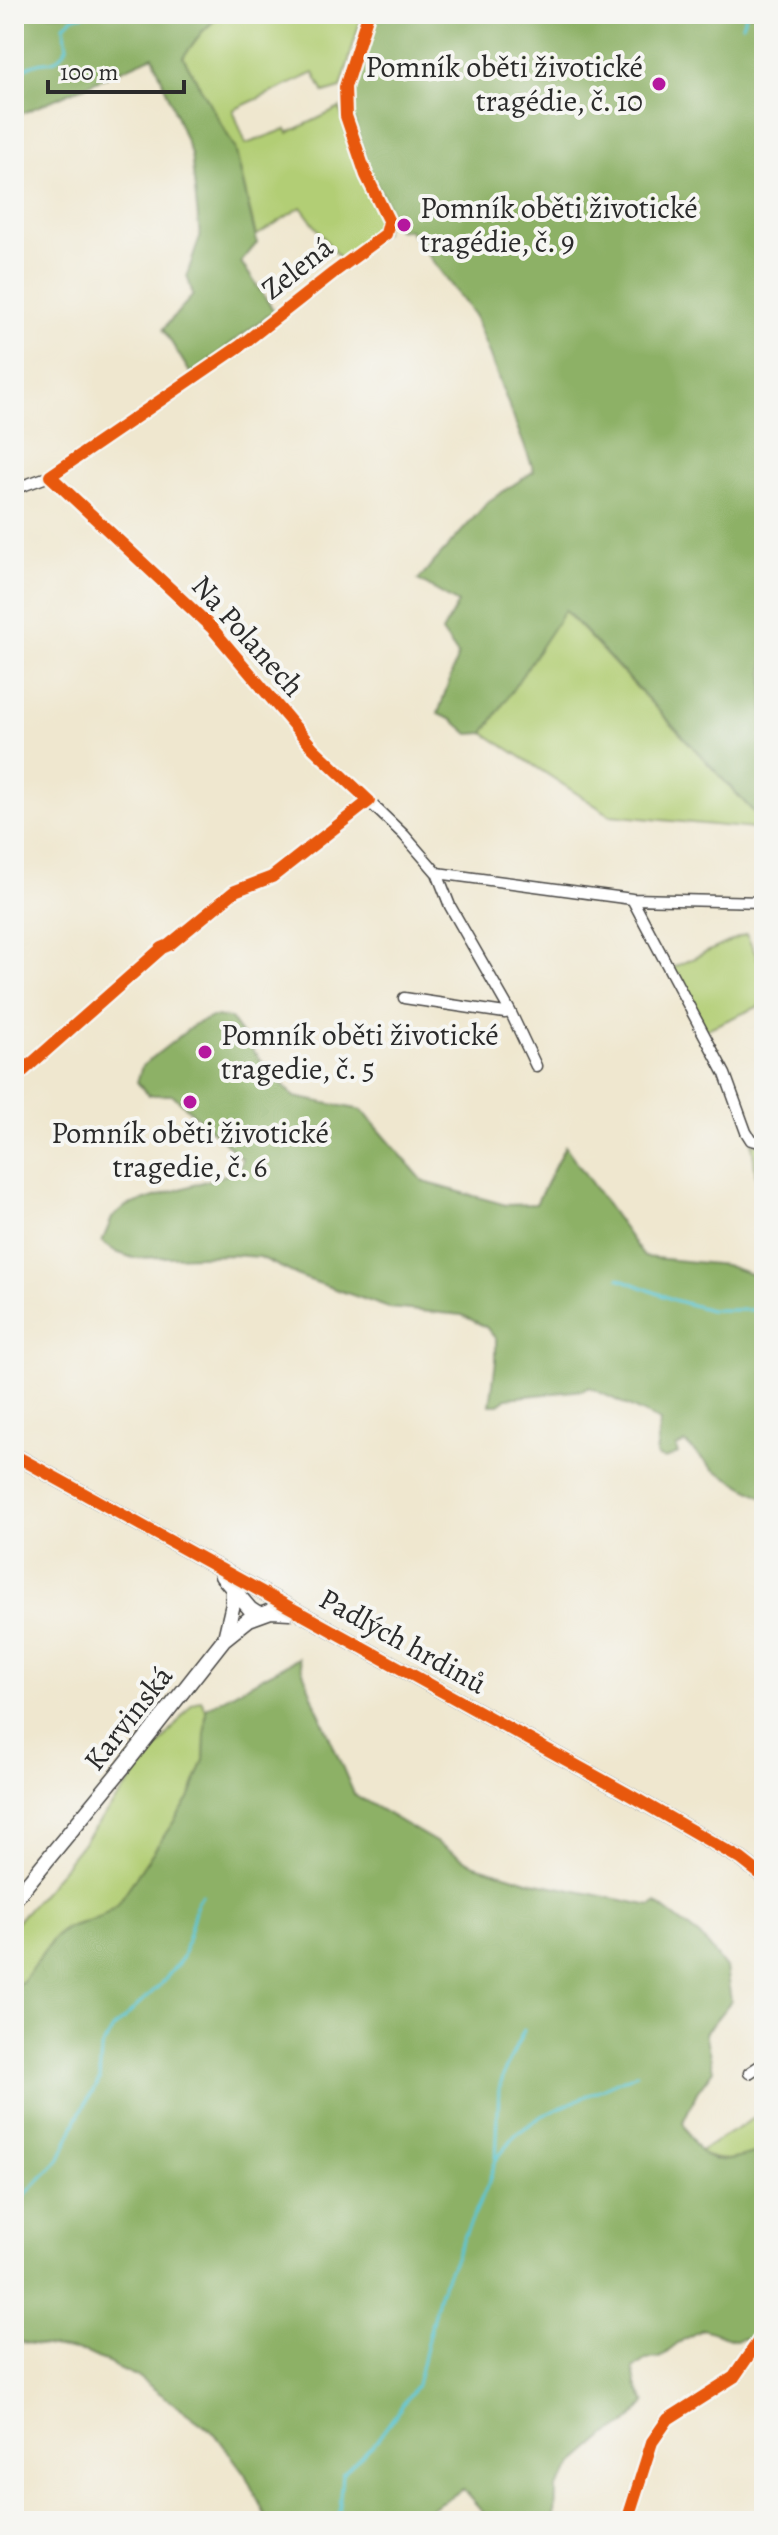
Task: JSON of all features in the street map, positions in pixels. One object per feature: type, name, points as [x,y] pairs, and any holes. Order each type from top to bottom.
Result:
[{"type":"main road","name":"Padlých hrdinů","points":[[14,1455],[628,1794],[741,1859],[764,1877]]},
{"type":"main road","name":"Padlých hrdinů","points":[[214,1566],[250,1609],[259,1615]]},
{"type":"main road","points":[[253,1587],[260,1601],[259,1615],[284,1610],[305,1617]]},
{"type":"main road","points":[[224,1639],[233,1604],[233,1588]]},
{"type":"main road","name":"Karvinská","points":[[14,1900],[224,1639],[240,1625],[259,1615]]},
{"type":"street","name":"Zelená","points":[[14,489],[50,476],[240,346],[386,234],[389,222],[366,175],[346,116],[345,87],[368,14]]},
{"type":"street","name":"Na Polanech","points":[[50,476],[211,627],[313,748],[404,835],[437,873],[450,906],[510,1011],[536,1066]]},
{"type":"street","points":[[169,945],[235,891],[272,877],[369,801]]},
{"type":"street","points":[[437,873],[632,899],[764,902]]},
{"type":"street","points":[[632,899],[725,1074],[746,1132],[751,1140],[764,1143]]},
{"type":"street","points":[[404,998],[505,1013],[510,1011]]},
{"type":"street","points":[[749,2073],[764,2063]]},
{"type":"street","points":[[627,2521],[652,2442],[668,2419],[734,2377],[764,2333]]},
{"type":"green space","points":[[14,14],[221,14],[183,57],[235,148],[257,243],[241,262],[274,311],[191,374],[163,329],[193,295],[187,275],[200,237],[191,154],[153,56],[14,117]]},
{"type":"green space","points":[[221,14],[306,14],[310,20],[316,14],[362,14],[341,88],[324,93],[314,73],[233,110],[246,144],[286,129],[288,133],[340,108],[360,175],[380,209],[384,224],[384,232],[342,262],[301,207],[256,236],[235,148],[183,57]]},
{"type":"green space","points":[[374,14],[764,14],[764,823],[565,610],[484,733],[469,734],[453,720],[438,714],[458,655],[442,632],[458,603],[418,580],[489,501],[534,471],[474,315],[409,230],[396,229],[385,199],[370,173],[346,93]]},
{"type":"green space","points":[[564,610],[764,823],[764,830],[610,815],[484,733]]},
{"type":"green space","points":[[746,934],[764,972],[764,1004],[705,1030],[672,968]]},
{"type":"green space","points":[[212,1017],[230,1018],[260,1060],[294,1097],[362,1110],[424,1182],[506,1205],[536,1204],[565,1146],[644,1257],[725,1265],[764,1279],[764,1498],[713,1469],[685,1443],[676,1447],[678,1454],[659,1457],[656,1455],[660,1421],[589,1387],[507,1398],[498,1405],[490,1405],[496,1339],[486,1327],[462,1315],[389,1308],[301,1277],[260,1257],[133,1258],[116,1252],[102,1242],[112,1218],[126,1206],[235,1172],[241,1164],[242,1158],[173,1095],[148,1095],[137,1082],[142,1066],[195,1024]]},
{"type":"green space","points":[[752,1143],[764,1146],[764,1243]]},
{"type":"green space","points":[[298,1658],[354,1794],[475,1865],[528,1881],[651,1906],[656,1903],[702,1938],[726,1968],[731,2001],[705,2033],[713,2070],[697,2092],[683,2122],[699,2149],[714,2160],[734,2159],[764,2151],[764,2322],[753,2337],[736,2340],[703,2329],[660,2358],[646,2359],[633,2369],[636,2385],[646,2403],[627,2424],[606,2436],[575,2463],[556,2489],[555,2521],[491,2521],[463,2489],[409,2521],[268,2521],[245,2474],[215,2434],[138,2377],[87,2353],[14,2341],[14,1986],[23,1981],[54,1938],[66,1928],[100,1917],[117,1905],[189,1799],[204,1760],[206,1708]]},
{"type":"green space","points":[[201,1700],[207,1711],[204,1760],[189,1800],[117,1905],[100,1917],[66,1928],[54,1938],[23,1981],[14,1986],[14,1925],[192,1704]]},
{"type":"green space","points":[[764,2112],[764,2151],[723,2160],[699,2152]]},
{"type":"waterway","points":[[14,77],[30,66],[58,58],[67,47],[64,25],[74,17],[88,14]]},
{"type":"waterway","points":[[742,25],[746,14]]},
{"type":"waterway","points":[[619,1278],[674,1300],[710,1310],[764,1310]]},
{"type":"waterway","points":[[14,2206],[59,2160],[79,2115],[99,2081],[101,2049],[113,2029],[162,1983],[183,1957],[197,1902],[202,1895]]},
{"type":"waterway","points":[[496,2160],[499,2090],[524,2030]]},
{"type":"waterway","points":[[338,2521],[342,2474],[375,2443],[417,2385],[439,2293],[496,2160],[516,2134],[542,2116],[637,2073]]},
{"type":"cycle path","points":[[14,1079],[162,948],[235,891],[272,877],[369,801],[313,748],[211,627],[50,476],[240,346],[386,234],[389,222],[366,175],[346,116],[345,87],[368,14]]},
{"type":"cycle path","points":[[14,1455],[628,1794],[741,1859],[764,1877]]},
{"type":"cycle path","points":[[627,2521],[652,2442],[668,2419],[734,2377],[764,2333]]},
{"type":"place","name":"Pomník oběti životické tragédie, č. 10","points":[[659,84]]},
{"type":"place","name":"Pomník oběti životické tragédie, č. 9","points":[[404,225]]},
{"type":"place","name":"Pomník oběti životické tragedie, č. 5","points":[[205,1052]]},
{"type":"place","name":"Pomník oběti životické tragedie, č. 6","points":[[190,1102]]}]
